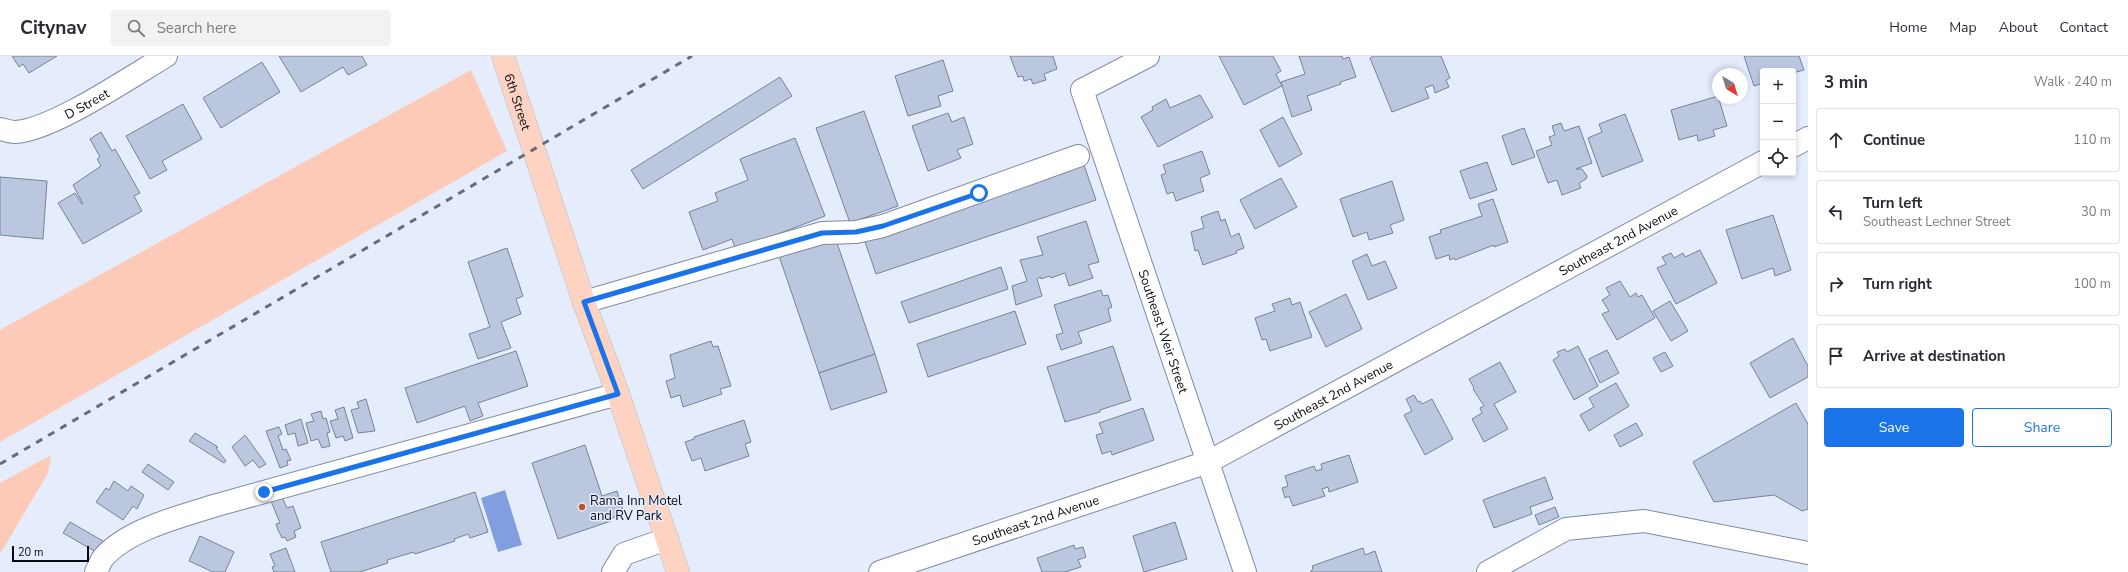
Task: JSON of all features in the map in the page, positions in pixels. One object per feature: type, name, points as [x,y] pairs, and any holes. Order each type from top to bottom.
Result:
[{"type":"main road","name":"6th Street","points":[[503,56],[584,302],[618,394],[678,572]]},
{"type":"street","name":"D Street","points":[[0,129],[15,132],[38,127],[71,112],[166,56]]},
{"type":"street","name":"Southeast Weir Street","points":[[1148,56],[1082,90],[1245,572]]},
{"type":"street","points":[[1796,144],[1808,138]]},
{"type":"street","points":[[584,302],[822,233],[856,232],[883,226],[1078,156]]},
{"type":"street","name":"Southeast 2nd Avenue","points":[[880,572],[1208,462],[1760,164]]},
{"type":"street","points":[[96,572],[103,559],[123,542],[159,524],[224,503],[618,394]]},
{"type":"street","points":[[1488,572],[1566,529],[1644,521],[1808,553]]},
{"type":"street","points":[[613,572],[624,554],[667,538]]},
{"type":"shaded area","points":[[471,70],[507,151],[0,442],[0,330]]},
{"type":"shaded area","points":[[51,455],[48,473],[0,554],[0,483]]},
{"type":"water","points":[[505,490],[522,545],[498,552],[481,498]]},
{"type":"building","points":[[12,56],[57,56],[29,73],[23,64],[19,67]]},
{"type":"building","points":[[279,56],[362,56],[367,65],[348,75],[343,67],[301,92]]},
{"type":"building","points":[[1010,56],[1053,56],[1057,69],[1044,74],[1046,80],[1033,84],[1031,79],[1024,81],[1023,76],[1018,77]]},
{"type":"building","points":[[1219,56],[1273,56],[1281,71],[1276,74],[1282,86],[1244,105]]},
{"type":"building","points":[[1299,56],[1342,56],[1343,59],[1349,57],[1356,77],[1307,96],[1312,110],[1292,117],[1281,82],[1305,74]]},
{"type":"building","points":[[1374,56],[1441,56],[1450,78],[1446,80],[1449,87],[1435,93],[1433,85],[1425,88],[1429,98],[1392,112],[1370,58]]},
{"type":"building","points":[[1744,56],[1799,56],[1804,70],[1796,72],[1796,68],[1760,68],[1760,84],[1754,86]]},
{"type":"building","points":[[943,60],[953,91],[938,96],[941,106],[908,116],[895,76]]},
{"type":"building","points":[[262,62],[280,92],[221,128],[203,98]]},
{"type":"building","points":[[780,77],[792,96],[643,189],[631,170]]},
{"type":"building","points":[[1200,95],[1213,117],[1158,147],[1141,117],[1153,110],[1152,107],[1166,99],[1170,108]]},
{"type":"building","points":[[1712,98],[1712,104],[1720,104],[1727,126],[1713,130],[1715,136],[1698,141],[1697,135],[1679,140],[1671,110]]},
{"type":"building","points":[[183,104],[202,139],[162,161],[167,170],[150,179],[126,136]]},
{"type":"building","points":[[864,111],[898,206],[850,223],[816,128]]},
{"type":"building","points":[[948,113],[952,122],[964,117],[973,144],[957,150],[961,158],[928,171],[912,126]]},
{"type":"building","points":[[1625,114],[1643,161],[1602,177],[1588,138],[1602,132],[1599,124]]},
{"type":"building","points":[[1283,117],[1302,154],[1279,167],[1260,130]]},
{"type":"building","points":[[1561,123],[1564,131],[1579,126],[1592,163],[1576,169],[1582,169],[1587,176],[1586,179],[1579,183],[1581,188],[1562,195],[1557,180],[1548,183],[1536,151],[1552,145],[1549,137],[1555,135],[1552,126]]},
{"type":"building","points":[[1524,128],[1535,157],[1512,165],[1502,136]]},
{"type":"building","points":[[101,132],[112,151],[115,149],[140,193],[134,196],[142,211],[83,244],[58,203],[75,193],[83,204],[73,185],[101,166],[97,159],[100,157],[90,139]]},
{"type":"building","points":[[795,138],[825,216],[736,250],[732,239],[703,250],[689,212],[718,201],[715,193],[748,180],[740,159]]},
{"type":"building","points":[[1202,151],[1210,174],[1200,178],[1204,191],[1176,201],[1173,192],[1167,194],[1161,175],[1166,173],[1163,165]]},
{"type":"building","points":[[1487,162],[1497,190],[1470,199],[1460,171]]},
{"type":"building","points":[[1084,165],[1096,200],[876,274],[864,239]]},
{"type":"building","points":[[0,177],[47,181],[43,239],[0,235]]},
{"type":"building","points":[[1281,178],[1297,207],[1255,229],[1240,200]]},
{"type":"building","points":[[1392,181],[1404,220],[1390,225],[1393,233],[1369,240],[1367,232],[1353,237],[1340,199]]},
{"type":"building","points":[[1493,199],[1508,242],[1494,247],[1494,245],[1455,260],[1454,258],[1450,260],[1449,255],[1436,259],[1429,237],[1441,233],[1440,230],[1482,216],[1478,204]]},
{"type":"building","points":[[1218,211],[1221,221],[1225,219],[1231,237],[1239,233],[1244,248],[1236,251],[1237,253],[1203,265],[1198,250],[1195,251],[1191,232],[1204,228],[1201,217]]},
{"type":"building","points":[[1773,215],[1791,270],[1775,276],[1773,268],[1742,279],[1726,230]]},
{"type":"building","points":[[1086,221],[1099,262],[1088,265],[1093,278],[1069,286],[1065,273],[1051,278],[1050,276],[1041,279],[1041,277],[1037,279],[1042,296],[1016,305],[1012,286],[1027,281],[1020,260],[1043,255],[1037,237]]},
{"type":"building","points":[[835,237],[875,354],[819,373],[779,256]]},
{"type":"building","points":[[507,248],[523,296],[516,299],[521,314],[501,322],[511,348],[478,359],[469,334],[490,327],[468,262]]},
{"type":"building","points":[[1700,250],[1717,283],[1676,304],[1657,268],[1666,264],[1662,257],[1671,253],[1674,258],[1683,253],[1685,257]]},
{"type":"building","points":[[1367,254],[1372,266],[1385,261],[1397,288],[1368,300],[1352,261]]},
{"type":"building","points":[[1001,267],[1008,289],[909,323],[901,302]]},
{"type":"building","points":[[1620,281],[1630,297],[1636,293],[1638,297],[1642,295],[1655,318],[1617,340],[1602,314],[1609,311],[1602,300],[1610,295],[1606,288]]},
{"type":"building","points":[[1101,290],[1103,296],[1108,295],[1112,307],[1108,309],[1111,321],[1078,332],[1082,343],[1061,350],[1056,335],[1063,333],[1054,305]]},
{"type":"building","points":[[1346,294],[1362,329],[1326,347],[1309,312]]},
{"type":"building","points":[[1290,298],[1292,305],[1300,302],[1312,337],[1270,351],[1266,339],[1262,340],[1255,318],[1275,311],[1272,304]]},
{"type":"building","points":[[1670,301],[1688,331],[1671,341],[1653,311]]},
{"type":"building","points":[[1015,311],[1026,344],[928,377],[917,344]]},
{"type":"building","points":[[1793,338],[1808,366],[1808,377],[1770,398],[1750,363]]},
{"type":"building","points":[[711,341],[713,347],[718,346],[731,386],[720,389],[722,394],[683,407],[680,395],[671,398],[666,381],[675,378],[670,355]]},
{"type":"building","points":[[1113,346],[1131,400],[1100,410],[1100,412],[1065,422],[1047,367]]},
{"type":"building","points":[[1578,346],[1598,386],[1574,400],[1553,360],[1559,356],[1557,352],[1565,349],[1567,352]]},
{"type":"building","points":[[1607,350],[1619,373],[1600,383],[1589,359]]},
{"type":"building","points":[[516,351],[528,386],[478,403],[483,416],[470,421],[465,406],[417,423],[405,388]]},
{"type":"building","points":[[1665,352],[1673,366],[1661,372],[1653,358]]},
{"type":"building","points":[[875,354],[887,392],[831,410],[819,373]]},
{"type":"building","points":[[1500,362],[1516,392],[1494,404],[1508,429],[1484,442],[1472,419],[1482,413],[1480,408],[1484,406],[1473,389],[1474,388],[1469,379]]},
{"type":"building","points":[[1616,383],[1629,406],[1589,431],[1580,415],[1594,407],[1589,398]]},
{"type":"building","points":[[1414,395],[1418,402],[1420,401],[1422,404],[1432,399],[1453,439],[1425,455],[1404,415],[1412,411],[1406,399]]},
{"type":"building","points":[[366,399],[375,431],[358,433],[351,410],[359,408],[357,402]]},
{"type":"building","points":[[1796,403],[1808,424],[1808,509],[1802,511],[1774,495],[1714,502],[1693,462]]},
{"type":"building","points":[[344,407],[353,438],[345,441],[343,436],[336,438],[330,421],[338,419],[335,410]]},
{"type":"building","points":[[1143,408],[1154,440],[1112,455],[1111,451],[1102,454],[1096,435],[1103,433],[1099,423]]},
{"type":"building","points":[[321,411],[323,419],[326,418],[330,432],[327,433],[330,446],[322,448],[318,439],[311,441],[306,423],[314,421],[311,414]]},
{"type":"building","points":[[301,419],[308,443],[298,446],[295,433],[288,435],[285,425]]},
{"type":"building","points":[[744,420],[751,442],[745,444],[749,456],[705,471],[701,458],[692,461],[685,442],[694,439],[694,437]]},
{"type":"building","points":[[1636,423],[1643,435],[1620,447],[1614,435]]},
{"type":"building","points":[[279,427],[282,434],[278,436],[283,450],[286,449],[291,460],[287,461],[288,465],[280,468],[266,431]]},
{"type":"building","points":[[195,433],[218,447],[216,448],[226,461],[224,463],[189,441]]},
{"type":"building","points":[[245,435],[266,464],[259,468],[253,460],[245,466],[232,447]]},
{"type":"building","points":[[585,445],[602,496],[617,491],[624,514],[609,519],[611,521],[558,539],[532,463]]},
{"type":"building","points":[[1349,455],[1358,482],[1329,492],[1328,487],[1322,489],[1325,496],[1293,506],[1289,496],[1285,498],[1282,488],[1288,486],[1285,476],[1314,466],[1316,471],[1322,469],[1321,464]]},
{"type":"building","points":[[148,464],[174,482],[168,490],[142,472]]},
{"type":"building","points":[[1545,477],[1553,499],[1530,507],[1532,514],[1494,528],[1483,500]]},
{"type":"building","points":[[114,481],[128,491],[131,486],[144,495],[137,509],[133,506],[123,520],[96,502],[106,488],[109,490]]},
{"type":"building","points":[[475,492],[488,532],[470,538],[468,534],[454,539],[455,541],[415,554],[414,552],[387,560],[388,563],[360,572],[331,572],[321,542]]},
{"type":"building","points":[[282,497],[287,508],[293,506],[301,528],[294,531],[296,537],[287,541],[285,537],[282,538],[278,530],[276,524],[280,523],[271,501]]},
{"type":"building","points":[[1555,507],[1559,517],[1539,525],[1535,515]]},
{"type":"building","points":[[70,522],[103,541],[96,552],[63,533]]},
{"type":"building","points":[[1175,522],[1187,559],[1144,572],[1133,536]]},
{"type":"building","points":[[200,536],[234,552],[225,572],[213,572],[189,561]]},
{"type":"building","points":[[1074,545],[1075,549],[1083,547],[1086,557],[1078,560],[1081,567],[1065,572],[1042,572],[1037,558]]},
{"type":"building","points":[[286,548],[295,572],[274,572],[272,567],[275,566],[270,554]]},
{"type":"building","points":[[1363,548],[1365,555],[1375,551],[1382,572],[1310,572],[1313,569],[1312,566]]},
{"type":"railway","points":[[0,464],[692,56]]},
{"type":"place","name":"Rama Inn Motel and RV Park","points":[[582,507]]},
{"type":"route","points":[[264,492],[618,394],[584,302],[822,233],[856,232],[883,226],[979,193]]}]
